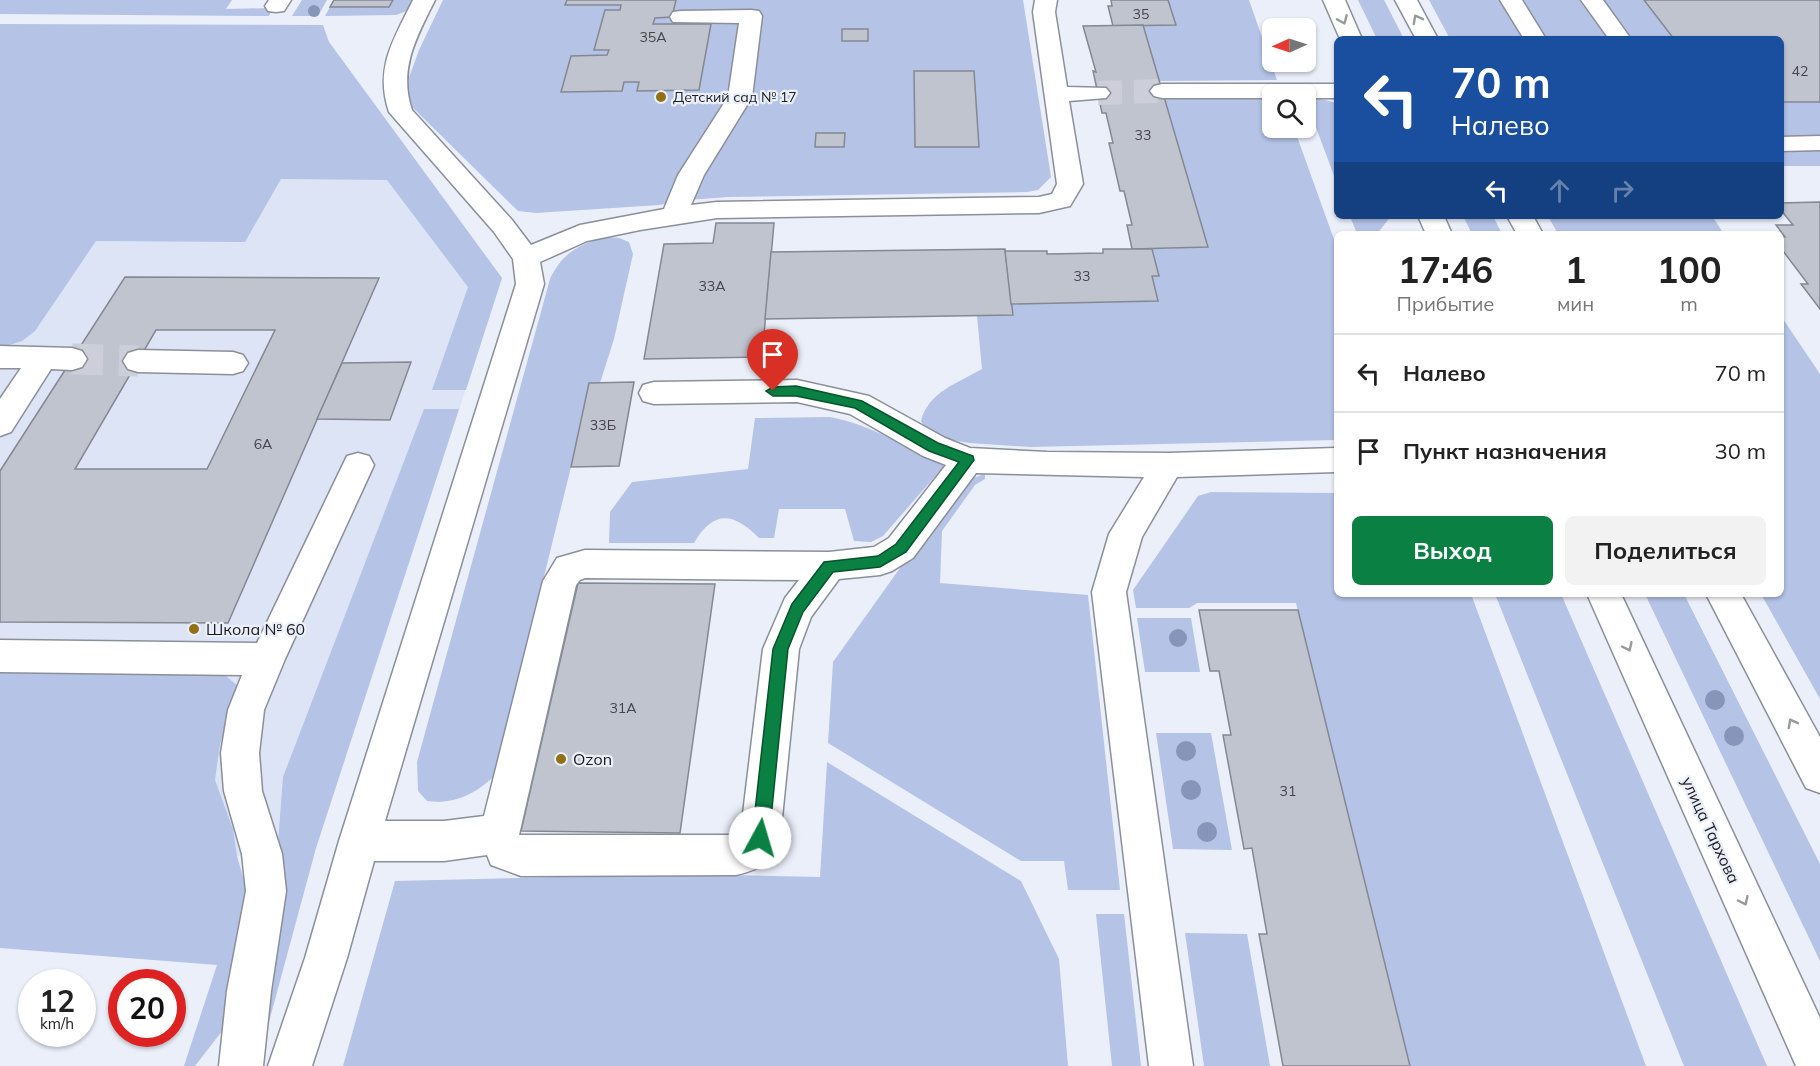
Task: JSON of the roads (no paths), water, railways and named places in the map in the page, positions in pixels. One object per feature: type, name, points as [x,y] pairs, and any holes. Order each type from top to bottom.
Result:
[{"type":"main road","points":[[290,1066],[326,958],[359,841],[530,284],[526,258],[503,226],[401,112],[394,96],[394,66],[402,44],[424,0]]},
{"type":"main road","points":[[526,258],[580,234],[717,210],[1039,205],[1061,200],[1070,184],[1044,12],[1046,0]]},
{"type":"main road","points":[[1334,0],[1350,36]]},
{"type":"main road","points":[[1406,0],[1425,36]]},
{"type":"main road","points":[[1510,0],[1533,36]]},
{"type":"main road","points":[[1592,0],[1618,36]]},
{"type":"main road","points":[[674,216],[691,176],[740,97],[751,16],[681,17]]},
{"type":"main road","points":[[1162,91],[1334,91]]},
{"type":"main road","points":[[1056,94],[1098,93]]},
{"type":"main road","points":[[1784,144],[1820,143]]},
{"type":"main road","points":[[0,357],[72,359]]},
{"type":"main road","points":[[0,424],[42,358]]},
{"type":"main road","points":[[138,361],[233,363]]},
{"type":"main road","points":[[654,393],[796,391],[858,404],[933,447],[968,460],[1047,464],[1168,465],[1334,460]]},
{"type":"main road","points":[[829,566],[797,609],[781,649],[760,838],[749,852],[736,855],[520,856],[505,851],[499,834],[560,581],[569,568],[585,564],[829,566],[880,561],[901,548],[968,460]]},
{"type":"main road","points":[[241,1066],[249,991],[266,891],[262,854],[243,791],[240,753],[246,710],[267,659],[358,465]]},
{"type":"main road","points":[[1168,465],[1126,534],[1109,592],[1171,1066]]},
{"type":"main road","name":"улица Тархова","points":[[1605,597],[1819,1066]]},
{"type":"main road","points":[[1725,597],[1820,774]]},
{"type":"main road","points":[[0,656],[267,659]]},
{"type":"main road","points":[[359,841],[444,841],[499,834]]},
{"type":"tunnel","points":[[1098,93],[1162,91]]},
{"type":"tunnel","points":[[72,359],[138,361]]},
{"type":"place","name":"Детский сад № 17","points":[[661,97]]},
{"type":"place","name":"Школа № 60","points":[[194,629]]},
{"type":"place","name":"Ozon","points":[[561,759]]}]
